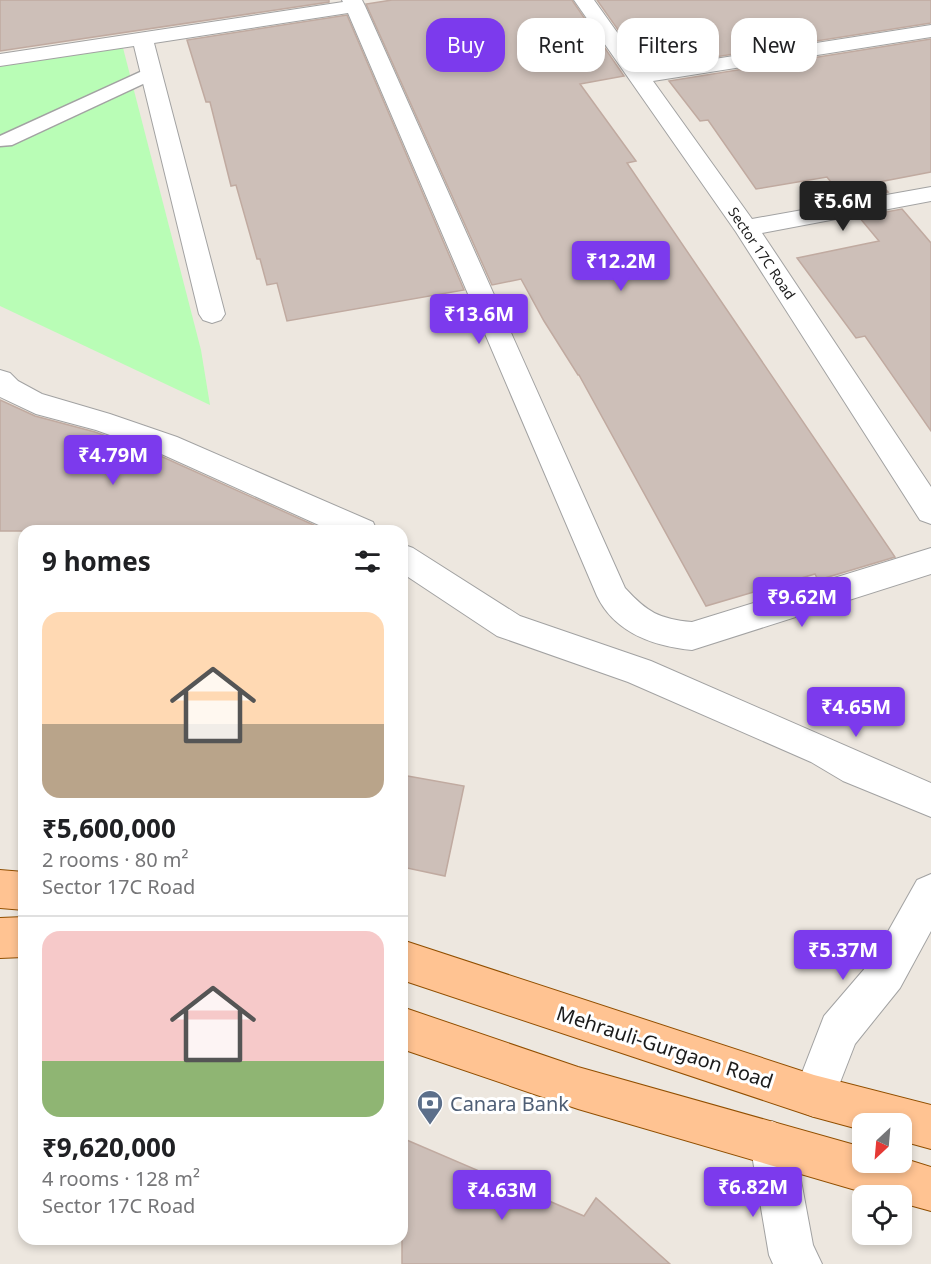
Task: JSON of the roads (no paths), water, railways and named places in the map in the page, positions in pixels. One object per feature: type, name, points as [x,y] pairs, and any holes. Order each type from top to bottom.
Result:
[{"type":"main road","points":[[0,889],[18,890]]},
{"type":"main road","points":[[0,938],[18,938]]},
{"type":"main road","name":"Mehrauli-Gurgaon Road","points":[[408,962],[814,1096],[931,1127]]},
{"type":"main road","points":[[408,1030],[578,1088],[931,1189]]},
{"type":"street","name":"Sector 17C Road","points":[[584,0],[746,228],[931,512]]},
{"type":"street","points":[[0,60],[143,39],[354,3],[613,596],[635,620],[666,634],[692,636],[931,561]]},
{"type":"street","points":[[640,77],[931,31]]},
{"type":"street","points":[[143,39],[212,314]]},
{"type":"street","points":[[746,228],[931,194]]},
{"type":"street","points":[[0,380],[4,386],[28,400],[134,432],[348,525]]},
{"type":"street","points":[[408,561],[509,626],[639,671],[824,751],[856,769],[931,800]]},
{"type":"street","points":[[814,1096],[839,1031],[886,974],[931,893]]},
{"type":"street","points":[[772,1143],[792,1255],[799,1264]]},
{"type":"lane","points":[[5,141],[151,73]]},
{"type":"place","name":"Canara Bank","points":[[430,1126]]}]
